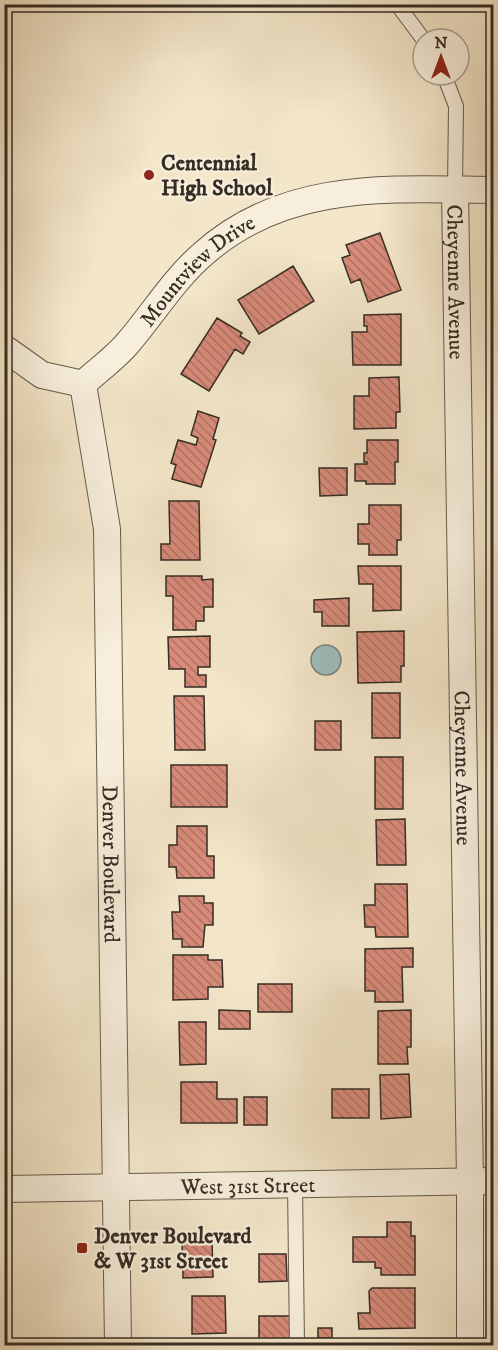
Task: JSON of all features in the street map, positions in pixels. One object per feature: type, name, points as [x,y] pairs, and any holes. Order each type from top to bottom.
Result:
[{"type":"street","name":"Cheyenne Avenue","points":[[455,189],[482,1181],[470,1346]]},
{"type":"street","name":"Mountview Drive","points":[[83,384],[126,346],[175,283],[203,254],[235,228],[288,204],[339,193],[494,190]]},
{"type":"street","points":[[4,348],[42,375],[83,384]]},
{"type":"street","name":"Denver Boulevard","points":[[83,384],[107,529],[118,1346]]},
{"type":"street","name":"West 31st Street","points":[[4,1189],[482,1181]]},
{"type":"lane","points":[[397,4],[414,27]]},
{"type":"lane","points":[[449,87],[456,106],[455,189]]},
{"type":"lane","points":[[295,1184],[297,1346]]},
{"type":"water","points":[[326,645],[332,646],[340,654],[340,666],[332,674],[326,675],[320,674],[312,666],[311,660],[312,654],[320,646]]},
{"type":"building","points":[[380,233],[401,290],[368,302],[360,279],[351,283],[342,258],[350,255],[346,245]]},
{"type":"building","points":[[293,266],[314,301],[259,334],[238,300]]},
{"type":"building","points":[[401,314],[401,365],[353,365],[352,332],[367,332],[367,326],[364,326],[364,315]]},
{"type":"building","points":[[217,318],[242,333],[240,336],[250,342],[243,354],[235,349],[209,391],[181,374]]},
{"type":"building","points":[[399,377],[400,412],[396,412],[396,428],[354,429],[354,396],[369,396],[369,378]]},
{"type":"building","points":[[198,411],[219,418],[213,439],[216,440],[201,487],[172,479],[176,465],[171,463],[178,440],[196,445],[198,438],[191,435]]},
{"type":"building","points":[[367,440],[398,440],[395,484],[366,484],[366,481],[355,481],[355,464],[367,464],[364,462],[364,453],[367,453]]},
{"type":"building","points":[[319,468],[347,468],[347,495],[320,496]]},
{"type":"building","points":[[169,501],[199,501],[200,560],[161,560],[161,544],[170,544]]},
{"type":"building","points":[[369,505],[401,505],[401,540],[397,540],[397,555],[369,555],[369,544],[358,544],[358,524],[369,524]]},
{"type":"building","points":[[358,566],[401,566],[401,610],[373,611],[373,584],[359,584]]},
{"type":"building","points":[[166,576],[202,576],[202,580],[213,579],[213,607],[204,607],[204,621],[196,621],[196,630],[173,630],[173,596],[166,596]]},
{"type":"building","points":[[349,598],[349,626],[322,626],[322,612],[314,612],[314,600]]},
{"type":"building","points":[[404,631],[404,666],[401,666],[401,682],[358,683],[357,632]]},
{"type":"building","points":[[210,636],[210,667],[198,667],[198,675],[206,675],[206,687],[185,687],[185,669],[169,669],[168,637]]},
{"type":"building","points":[[372,693],[400,693],[400,738],[372,738]]},
{"type":"building","points":[[174,696],[204,696],[205,750],[175,750]]},
{"type":"building","points":[[315,721],[341,721],[341,750],[315,750]]},
{"type":"building","points":[[375,757],[403,757],[403,809],[375,809]]},
{"type":"building","points":[[171,765],[227,765],[227,807],[171,807]]},
{"type":"building","points":[[405,819],[406,865],[377,865],[376,820]]},
{"type":"building","points":[[177,826],[207,826],[207,856],[214,856],[214,878],[177,878],[176,867],[169,867],[169,845],[177,845]]},
{"type":"building","points":[[375,884],[407,884],[408,937],[376,937],[375,927],[365,927],[364,905],[375,905]]},
{"type":"building","points":[[179,896],[204,896],[204,903],[213,903],[213,925],[205,925],[203,947],[182,947],[182,939],[173,939],[172,912],[180,912]]},
{"type":"building","points":[[413,948],[413,967],[402,967],[403,1002],[375,1002],[375,991],[365,991],[365,949]]},
{"type":"building","points":[[173,955],[208,955],[208,960],[222,960],[223,987],[208,987],[208,999],[173,1000]]},
{"type":"building","points":[[258,984],[292,984],[292,1012],[258,1012]]},
{"type":"building","points":[[219,1010],[250,1011],[250,1029],[219,1029]]},
{"type":"building","points":[[411,1010],[411,1047],[407,1047],[408,1064],[378,1064],[378,1011]]},
{"type":"building","points":[[179,1022],[206,1022],[206,1064],[180,1065]]},
{"type":"building","points":[[409,1074],[411,1117],[381,1119],[380,1075]]},
{"type":"building","points":[[181,1082],[217,1082],[217,1099],[237,1099],[237,1123],[181,1123]]},
{"type":"building","points":[[332,1089],[369,1089],[369,1118],[332,1118]]},
{"type":"building","points":[[244,1097],[267,1097],[267,1125],[244,1125]]},
{"type":"building","points":[[387,1222],[411,1222],[411,1236],[415,1236],[415,1275],[381,1275],[381,1268],[375,1268],[375,1262],[353,1262],[353,1237],[387,1237]]},
{"type":"building","points":[[212,1239],[213,1277],[183,1278],[182,1240]]},
{"type":"building","points":[[259,1254],[286,1254],[287,1281],[259,1282]]},
{"type":"building","points":[[372,1288],[415,1288],[415,1328],[359,1329],[358,1313],[370,1313],[369,1291]]},
{"type":"building","points":[[192,1296],[225,1296],[226,1333],[192,1334]]},
{"type":"building","points":[[259,1316],[291,1316],[291,1340],[259,1340]]},
{"type":"building","points":[[318,1328],[332,1328],[332,1338],[318,1338]]},
{"type":"place","name":"Centennial High School","points":[[149,175]]},
{"type":"place","name":"Denver Boulevard & W 31st Street","points":[[82,1248]]}]
